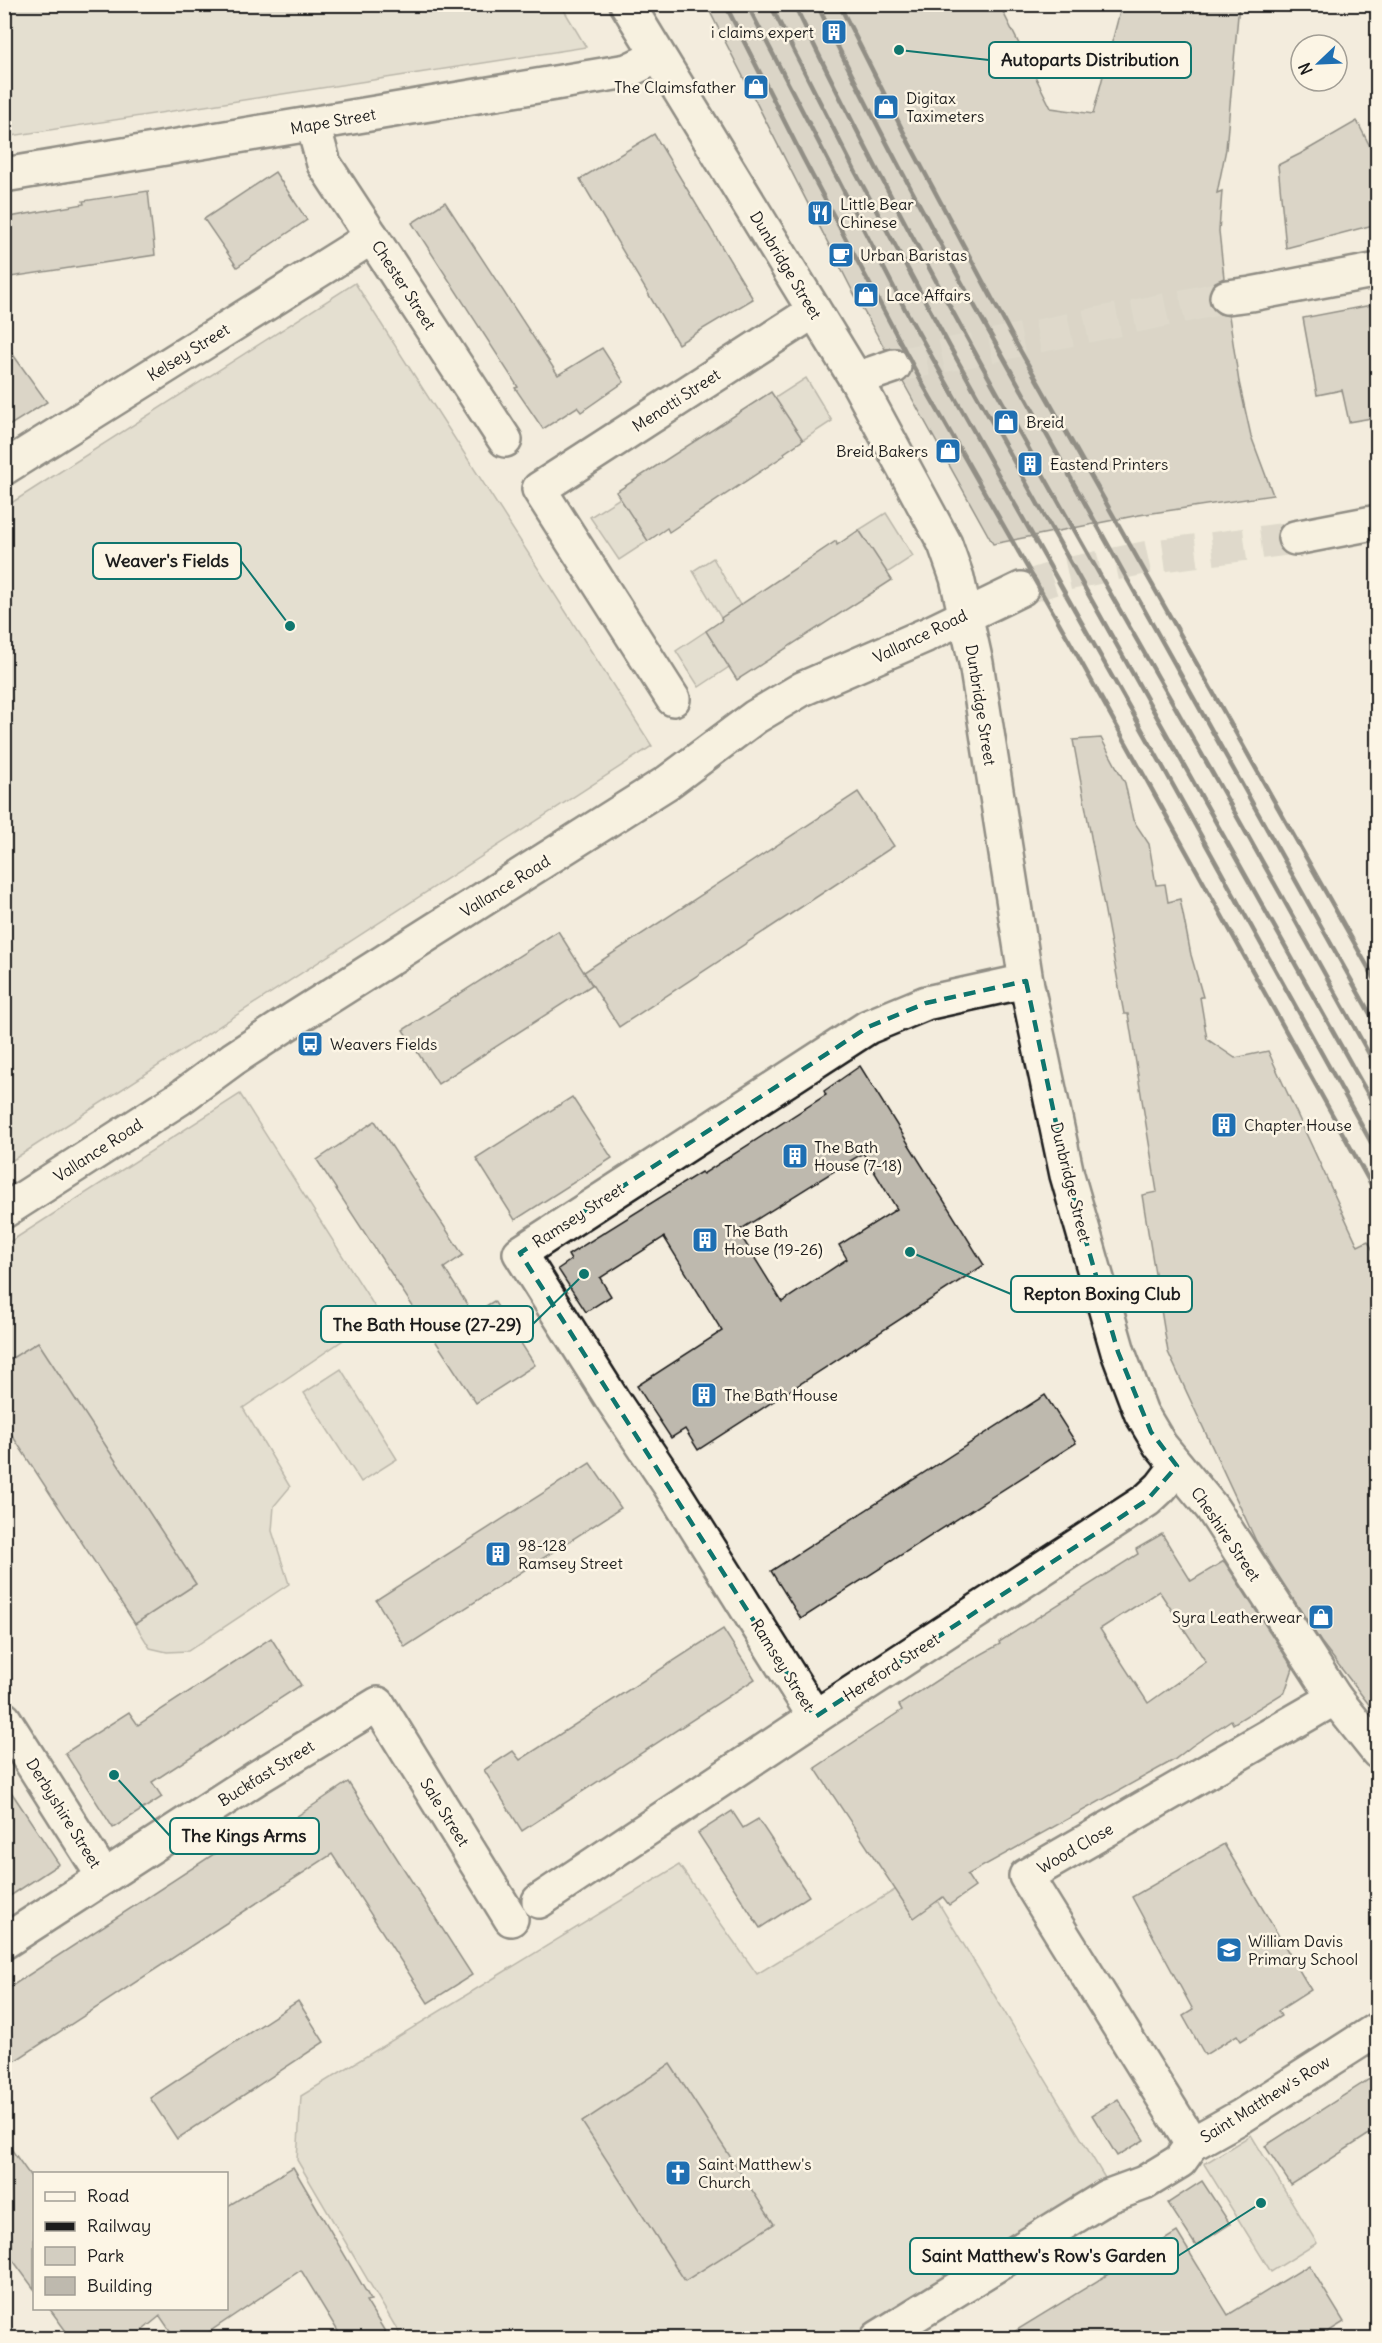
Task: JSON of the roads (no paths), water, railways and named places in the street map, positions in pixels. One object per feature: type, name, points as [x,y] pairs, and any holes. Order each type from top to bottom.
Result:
[{"type":"street","name":"Dunbridge Street","points":[[627,4],[856,379],[945,544],[957,578],[976,663],[1026,981],[1067,1175],[1118,1352],[1151,1432],[1177,1466]]},
{"type":"street","name":"Mape Street","points":[[4,175],[627,71],[658,56]]},
{"type":"street","name":"Chester Street","points":[[313,125],[324,164],[505,440]]},
{"type":"street","name":"Kelsey Street","points":[[4,468],[372,237]]},
{"type":"street","points":[[1227,297],[1377,270]]},
{"type":"street","name":"Menotti Street","points":[[673,699],[538,489],[814,311]]},
{"type":"street","points":[[856,379],[894,366]]},
{"type":"street","points":[[1295,538],[1377,522]]},
{"type":"street","name":"Vallance Road","points":[[4,1211],[180,1098],[233,1059],[304,1013],[668,782],[755,717],[802,689],[926,635],[965,614],[1021,589]]},
{"type":"street","name":"Ramsey Street","points":[[815,1717],[669,1484],[612,1399],[520,1253],[868,1027],[926,1003],[1026,981]]},
{"type":"street","name":"Cheshire Street","points":[[1177,1466],[1212,1508],[1335,1698],[1377,1752]]},
{"type":"street","name":"Hereford Street","points":[[539,1901],[1147,1500],[1161,1487],[1177,1466]]},
{"type":"street","name":"Wood Close","points":[[1192,2144],[1026,1876],[1335,1698]]},
{"type":"street","name":"Buckfast Street","points":[[4,1942],[258,1777],[378,1704]]},
{"type":"street","name":"Sale Street","points":[[378,1704],[511,1919]]},
{"type":"street","name":"Derbyshire Street","points":[[4,1719],[104,1877]]},
{"type":"street","name":"Saint Matthew's Row","points":[[878,2338],[1106,2197],[1144,2183],[1180,2161],[1192,2144],[1377,2029]]},
{"type":"tunnel","points":[[894,366],[1227,297]]},
{"type":"tunnel","points":[[1021,589],[1067,574],[1148,557],[1295,538]]},
{"type":"railway","points":[[725,4],[803,158],[922,383],[1070,642],[1378,1197]]},
{"type":"railway","points":[[747,4],[906,311],[1378,1155]]},
{"type":"railway","points":[[770,4],[856,173],[950,347],[1378,1112]]},
{"type":"railway","points":[[794,4],[879,173],[968,340],[1378,1070]]},
{"type":"railway","points":[[817,4],[877,124],[961,282],[1378,1028]]},
{"type":"railway","points":[[839,4],[909,143],[1012,336],[1378,985]]},
{"type":"place","name":"i claims expert","points":[[834,32]]},
{"type":"place","name":"Autoparts Distribution","points":[[899,50]]},
{"type":"place","name":"The Claimsfather","points":[[756,87]]},
{"type":"place","name":"Digitax Taximeters","points":[[886,107]]},
{"type":"place","name":"Little Bear Chinese","points":[[820,213]]},
{"type":"place","name":"Urban Baristas","points":[[841,255]]},
{"type":"place","name":"Lace Affairs","points":[[866,295]]},
{"type":"place","name":"Breid","points":[[1006,422]]},
{"type":"place","name":"Breid Bakers","points":[[948,451]]},
{"type":"place","name":"Eastend Printers","points":[[1030,464]]},
{"type":"place","name":"Weaver's Fields","points":[[290,626]]},
{"type":"place","name":"Weavers Fields","points":[[310,1044]]},
{"type":"place","name":"Chapter House","points":[[1224,1125]]},
{"type":"place","name":"The Bath House (7-18)","points":[[795,1156]]},
{"type":"place","name":"The Bath House (19-26)","points":[[705,1240]]},
{"type":"place","name":"Repton Boxing Club","points":[[910,1252]]},
{"type":"place","name":"The Bath House (27-29)","points":[[584,1274]]},
{"type":"place","name":"The Bath House","points":[[704,1395]]},
{"type":"place","name":"98-128 Ramsey Street","points":[[498,1554]]},
{"type":"place","name":"Syra Leatherwear","points":[[1321,1617]]},
{"type":"place","name":"The Kings Arms","points":[[114,1775]]},
{"type":"place","name":"William Davis Primary School","points":[[1229,1950]]},
{"type":"place","name":"Saint Matthew's Church","points":[[678,2173]]},
{"type":"place","name":"Saint Matthew's Row's Garden","points":[[1261,2203]]}]
